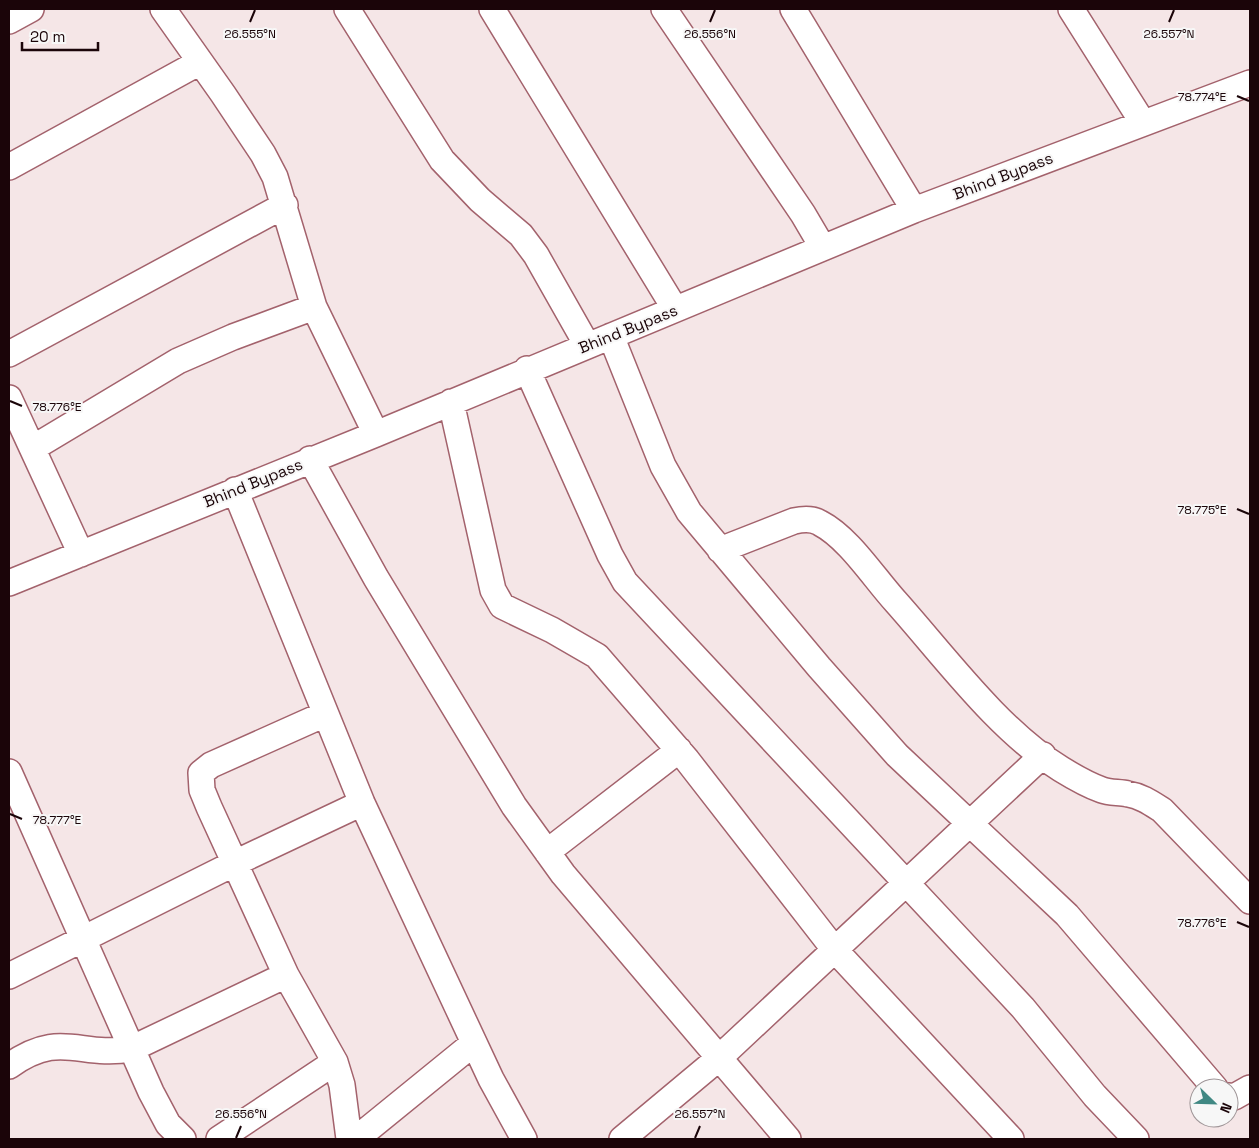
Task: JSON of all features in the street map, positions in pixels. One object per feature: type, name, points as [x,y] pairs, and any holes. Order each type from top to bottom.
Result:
[{"type":"street","points":[[9,21],[31,9]]},
{"type":"street","points":[[163,9],[263,154],[275,177],[285,205],[305,281],[314,307],[376,434]]},
{"type":"street","points":[[347,9],[442,160],[480,200],[521,235],[536,254],[587,345]]},
{"type":"street","points":[[492,9],[676,309]]},
{"type":"street","points":[[664,9],[804,214],[823,248]]},
{"type":"street","points":[[793,9],[914,210]]},
{"type":"street","points":[[1071,9],[1143,123]]},
{"type":"street","points":[[9,167],[200,62]]},
{"type":"street","name":"Bhind Bypass","points":[[9,583],[310,459],[376,434],[527,369],[914,210],[1250,83]]},
{"type":"street","points":[[9,354],[285,205]]},
{"type":"street","points":[[33,448],[178,361],[233,337],[314,307]]},
{"type":"street","points":[[611,336],[663,466],[689,512],[897,755],[1067,915],[1206,1078]]},
{"type":"street","points":[[527,369],[610,555],[625,582],[1023,1008],[1095,1096],[1136,1139]]},
{"type":"street","points":[[9,398],[81,554]]},
{"type":"street","points":[[451,402],[493,590],[502,606],[552,630],[597,656],[678,750],[834,949],[1011,1139]]},
{"type":"street","points":[[310,459],[376,578],[514,806],[563,874],[788,1139]]},
{"type":"street","points":[[235,490],[285,608],[325,714],[362,803],[474,1043],[524,1139]]},
{"type":"street","points":[[720,550],[794,521],[805,519],[819,522],[833,532],[863,564],[977,693],[1019,737],[1043,756],[1082,781],[1104,790],[1130,794],[1145,799],[1162,810],[1250,901]]},
{"type":"street","points":[[325,714],[211,765],[201,773],[202,790],[286,976],[335,1062],[342,1085],[349,1139]]},
{"type":"street","points":[[547,852],[678,750]]},
{"type":"street","points":[[622,1139],[719,1058],[1043,756]]},
{"type":"street","points":[[11,782],[131,1049],[168,1124],[183,1139]]},
{"type":"street","points":[[9,976],[235,863],[362,803]]},
{"type":"street","points":[[9,1066],[28,1053],[59,1045],[115,1052],[131,1049],[286,976]]},
{"type":"street","points":[[356,1139],[474,1043]]},
{"type":"street","points":[[219,1139],[335,1062]]},
{"type":"street","points":[[1239,1094],[1250,1088]]}]
